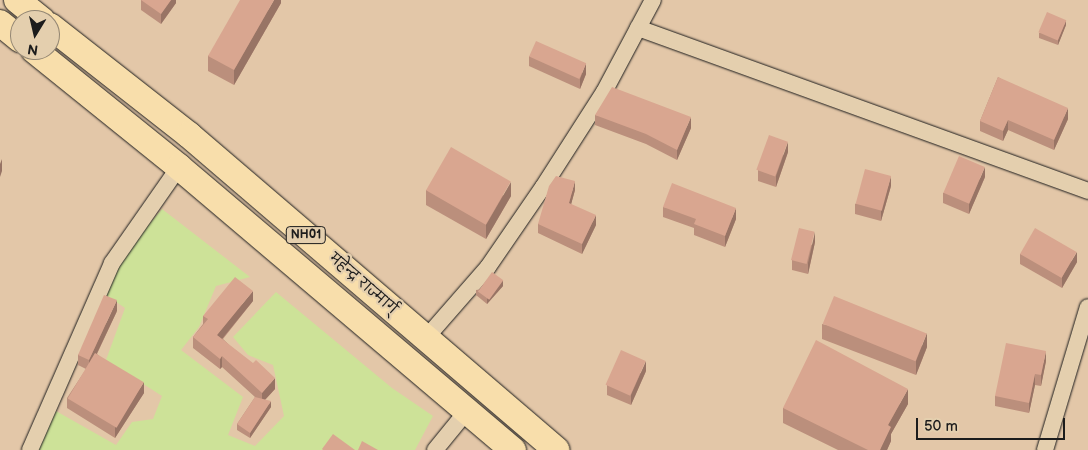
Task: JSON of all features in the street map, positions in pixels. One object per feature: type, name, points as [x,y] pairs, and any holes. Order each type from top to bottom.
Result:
[{"type":"highway","points":[[17,0],[30,10]]},
{"type":"highway","points":[[0,23],[10,31]]},
{"type":"highway","name":"महेन्द्र राज्मार्ग्","points":[[60,34],[189,135],[557,450]]},
{"type":"highway","name":"महेन्द्र राज्मार्ग्","points":[[46,60],[179,167],[513,450]]},
{"type":"street","points":[[426,338],[488,267],[543,188],[604,92],[653,0]]},
{"type":"street","points":[[638,28],[1088,190]]},
{"type":"street","points":[[30,450],[112,263],[179,167]]},
{"type":"street","points":[[1045,450],[1088,308]]},
{"type":"street","points":[[434,450],[466,412]]},
{"type":"green space","points":[[162,209],[250,277],[216,286],[199,327],[181,350],[243,397],[228,435],[255,446],[284,416],[273,365],[248,355],[233,337],[276,292],[392,388],[433,416],[415,450],[37,450],[56,411],[116,445],[132,422],[153,419],[162,396],[106,360],[125,308],[106,295],[122,256]]},
{"type":"building","points":[[141,0],[171,0],[161,14]]},
{"type":"building","points":[[240,0],[274,0],[234,70],[208,56]]},
{"type":"building","points":[[1047,12],[1066,20],[1058,40],[1038,32]]},
{"type":"building","points":[[536,41],[586,63],[579,79],[529,57]]},
{"type":"building","points":[[998,77],[1068,108],[1054,140],[1008,120],[1003,131],[980,121]]},
{"type":"building","points":[[612,87],[691,117],[677,150],[646,134],[595,115]]},
{"type":"building","points":[[769,135],[788,142],[775,177],[756,170]]},
{"type":"building","points":[[451,147],[511,181],[486,225],[426,190]]},
{"type":"building","points":[[959,156],[985,167],[969,204],[943,193]]},
{"type":"building","points":[[865,169],[891,176],[882,211],[856,204]]},
{"type":"building","points":[[556,176],[575,181],[569,203],[596,215],[582,244],[538,224],[549,186]]},
{"type":"building","points":[[672,183],[736,208],[725,236],[694,224],[696,219],[663,207]]},
{"type":"building","points":[[799,228],[815,232],[807,264],[791,260]]},
{"type":"building","points":[[1035,228],[1077,252],[1062,278],[1020,254]]},
{"type":"building","points":[[492,272],[503,280],[489,300],[478,291]]},
{"type":"building","points":[[235,277],[253,291],[217,335],[253,363],[256,360],[275,378],[262,393],[222,356],[220,359],[193,337],[208,319],[203,316]]},
{"type":"building","points":[[104,295],[117,300],[89,360],[78,355]]},
{"type":"building","points":[[834,296],[927,333],[915,361],[823,324]]},
{"type":"building","points":[[816,340],[908,389],[888,425],[891,427],[880,450],[868,450],[783,408]]},
{"type":"building","points":[[1006,343],[1046,351],[1041,375],[1035,374],[1029,403],[995,396]]},
{"type":"building","points":[[621,350],[646,361],[630,396],[606,385]]},
{"type":"building","points":[[95,353],[144,382],[117,428],[68,398]]},
{"type":"building","points":[[255,397],[271,401],[250,433],[237,424]]},
{"type":"building","points":[[333,434],[355,450],[323,450]]},
{"type":"building","points":[[362,441],[378,450],[358,450]]}]
